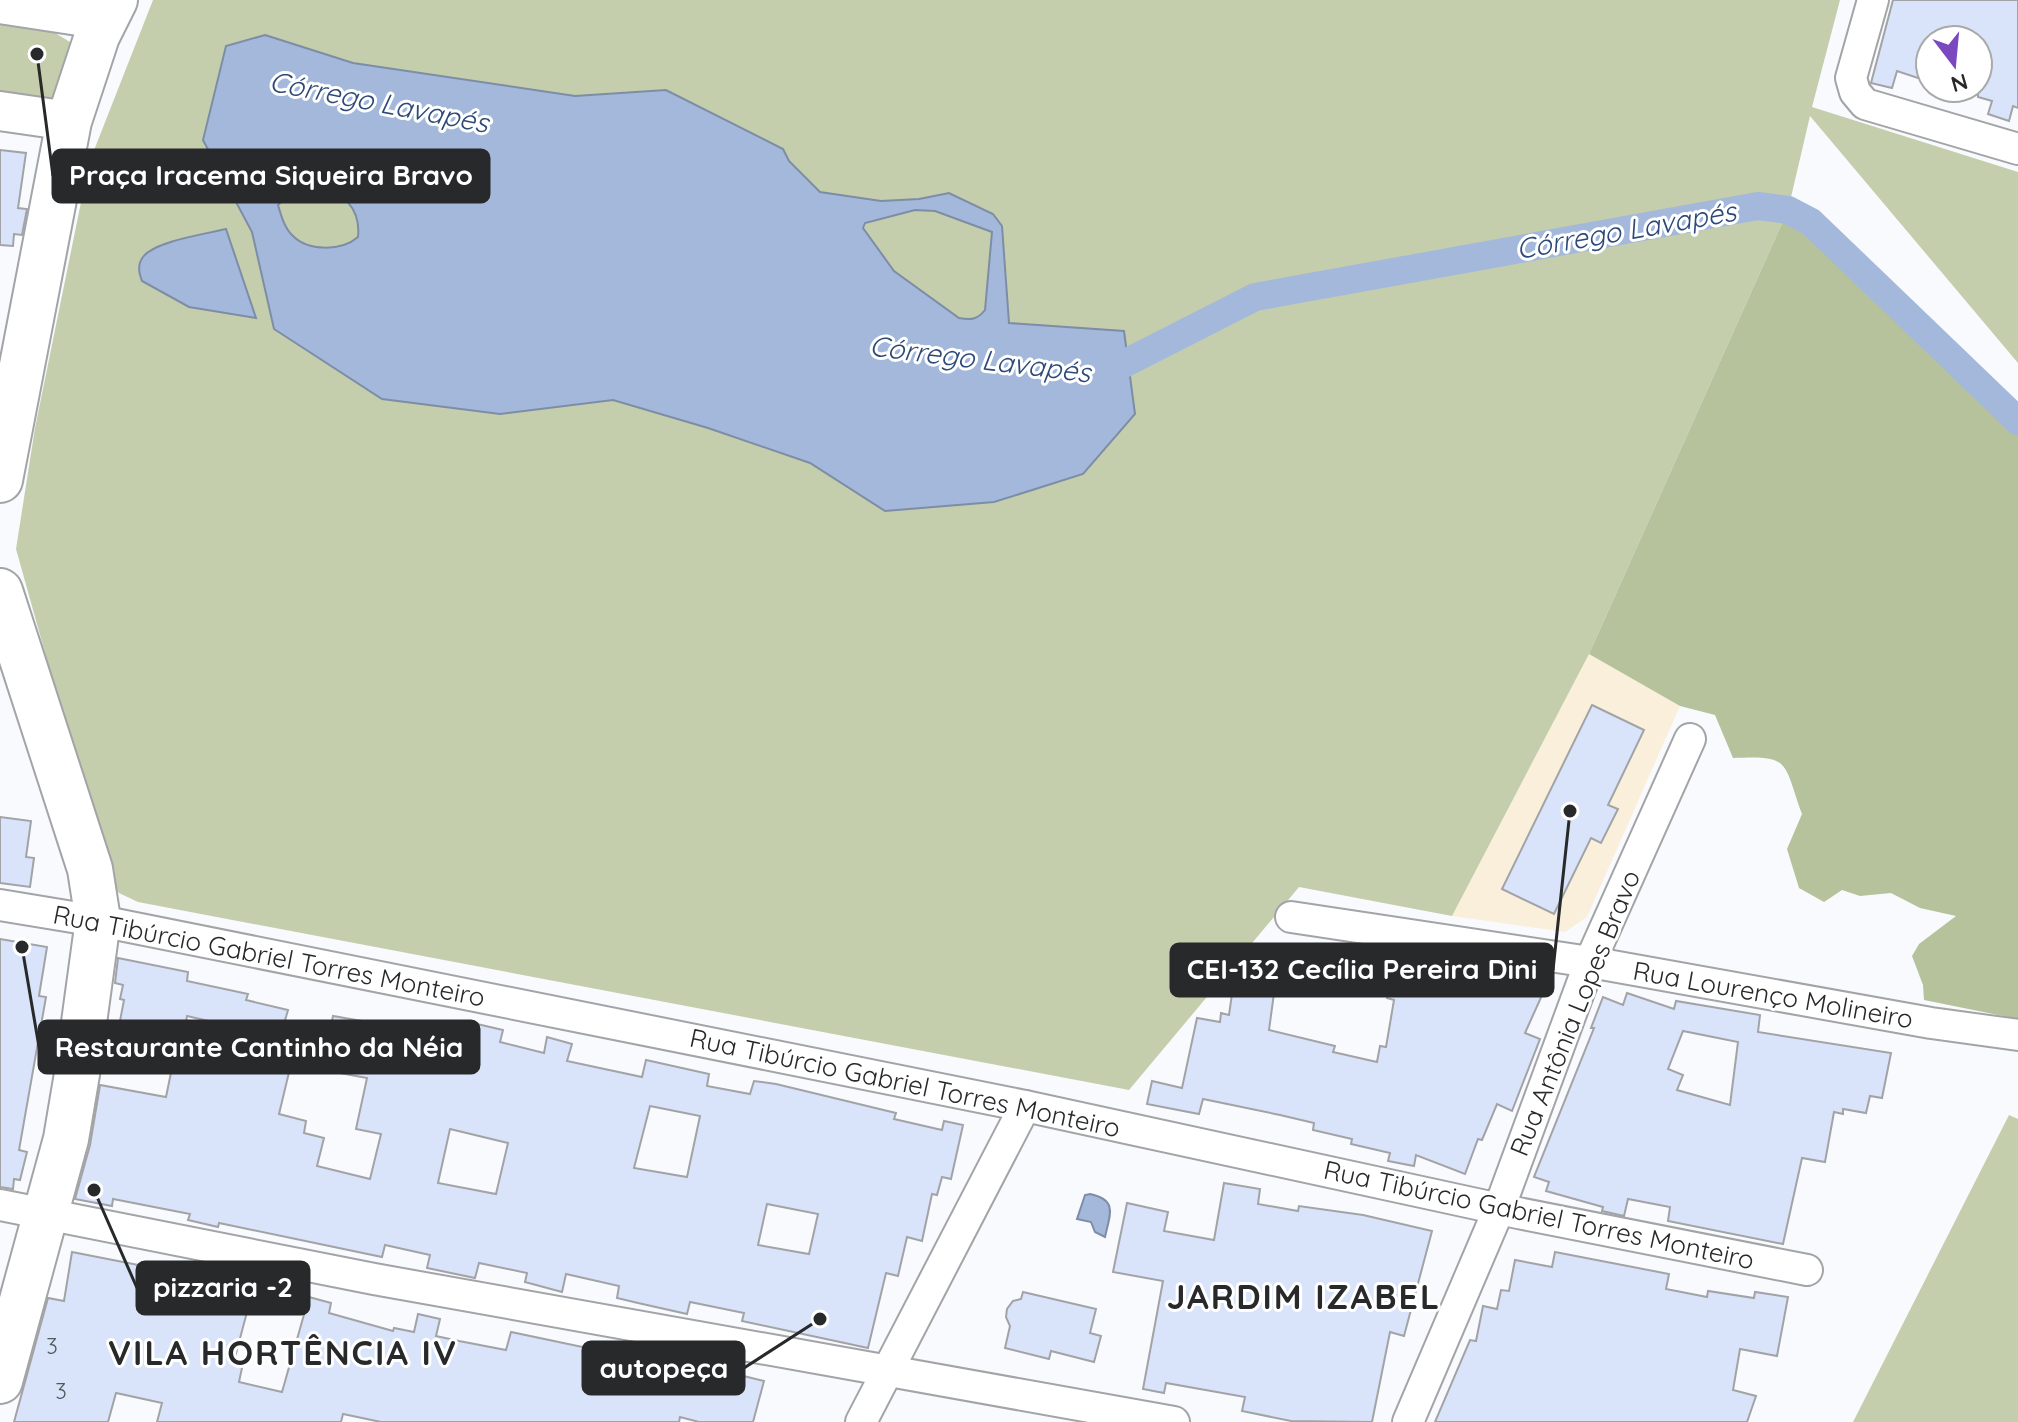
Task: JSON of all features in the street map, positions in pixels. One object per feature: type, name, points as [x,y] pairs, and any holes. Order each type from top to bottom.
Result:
[{"type":"main road","points":[[0,480],[10,361],[69,121],[106,19]]},
{"type":"main road","points":[[0,591],[90,869],[98,920],[75,1087],[48,1214],[0,1381]]},
{"type":"street","points":[[1873,0],[1851,78],[1855,92],[1865,104],[2018,149]]},
{"type":"street","points":[[0,4],[106,19]]},
{"type":"street","points":[[0,111],[69,121]]},
{"type":"street","name":"Rua Antônia Lopes Bravo","points":[[1408,1422],[1499,1209],[1590,962],[1690,739]]},
{"type":"street","name":"Rua Tibúrcio Gabriel Torres Monteiro","points":[[0,905],[98,920],[1025,1106],[1499,1209],[1807,1270]]},
{"type":"street","name":"Rua Lourenço Molineiro","points":[[1291,917],[1590,962],[1915,1020],[2018,1035]]},
{"type":"street","points":[[861,1422],[1025,1106]]},
{"type":"street","points":[[0,1205],[374,1279],[1174,1422]]},
{"type":"shaded area","points":[[1589,654],[1680,706],[1587,917],[1565,932],[1452,916]]},
{"type":"green space","points":[[153,0],[1840,0],[1812,107],[2018,172],[2018,363],[1810,116],[1788,210],[1589,654],[1452,916],[1299,887],[1129,1090],[138,902],[119,893],[108,878],[16,549],[35,428],[89,163]]},
{"type":"green space","points":[[0,22],[42,25],[70,42],[77,66],[54,100],[0,101]]},
{"type":"green space","points":[[1788,210],[1811,223],[2018,421],[2018,1019],[1924,1000],[1923,985],[1912,956],[1919,944],[1956,916],[1920,908],[1891,893],[1860,896],[1842,890],[1824,902],[1799,888],[1787,849],[1802,814],[1792,783],[1782,765],[1766,758],[1733,758],[1715,715],[1680,706],[1589,654]]},
{"type":"green space","points":[[2009,1115],[2018,1119],[2018,1422],[1853,1422]]},
{"type":"water","points":[[265,35],[353,63],[575,96],[666,90],[783,149],[789,161],[820,192],[881,201],[919,199],[949,193],[993,214],[1002,226],[1009,323],[1124,331],[1135,414],[1083,474],[994,502],[885,511],[810,463],[613,400],[500,414],[382,399],[274,329],[252,232],[203,140],[226,46]],"holes":[[[315,186],[334,192],[348,202],[356,217],[358,237],[343,245],[325,248],[299,241],[289,232],[278,205],[295,192]],[[915,210],[935,211],[992,232],[985,310],[976,317],[959,318],[894,271],[863,228],[865,223]]]},
{"type":"water","points":[[226,229],[256,318],[189,307],[142,281],[140,263],[149,251],[169,242]]},
{"type":"water","points":[[1085,1195],[1105,1200],[1110,1209],[1105,1237],[1095,1232],[1091,1222],[1077,1219]]},
{"type":"building","points":[[1893,0],[2018,0],[2018,108],[2013,106],[2009,121],[1988,114],[1991,104],[1994,104],[1994,24],[1914,24],[1914,77],[1897,71],[1892,88],[1871,83]]},
{"type":"building","points":[[0,150],[26,153],[18,208],[27,209],[22,235],[14,234],[13,246],[0,245]]},
{"type":"building","points":[[1592,705],[1644,730],[1608,805],[1618,809],[1601,843],[1591,838],[1554,914],[1502,889]]},
{"type":"building","points":[[0,817],[31,821],[26,857],[34,858],[30,887],[0,883]]},
{"type":"building","points":[[0,939],[47,947],[39,996],[46,997],[19,1150],[27,1152],[20,1180],[14,1179],[13,1189],[0,1187]]},
{"type":"building","points":[[1261,956],[1310,963],[1305,991],[1275,986],[1269,1030],[1335,1046],[1333,1052],[1377,1062],[1380,1046],[1386,1047],[1394,1000],[1387,998],[1391,977],[1427,984],[1431,970],[1481,976],[1520,993],[1524,985],[1543,993],[1525,1033],[1540,1039],[1512,1111],[1497,1104],[1482,1140],[1478,1139],[1465,1174],[1416,1155],[1414,1166],[1388,1161],[1390,1153],[1351,1144],[1352,1139],[1313,1130],[1314,1123],[1280,1115],[1203,1099],[1199,1114],[1147,1104],[1152,1081],[1182,1088],[1197,1018],[1220,1022],[1221,1013],[1229,1015],[1234,980],[1257,983]]},
{"type":"building","points":[[118,958],[188,972],[187,981],[248,994],[246,1000],[288,1010],[284,1024],[329,1035],[333,1016],[409,1029],[410,1026],[473,1040],[477,1024],[503,1030],[500,1042],[544,1053],[547,1037],[572,1044],[567,1061],[642,1077],[646,1060],[709,1074],[707,1086],[750,1094],[754,1081],[776,1084],[896,1113],[894,1119],[942,1130],[944,1121],[963,1125],[951,1179],[942,1177],[937,1195],[932,1194],[922,1241],[907,1237],[898,1276],[886,1273],[868,1348],[742,1321],[744,1313],[690,1302],[687,1314],[617,1298],[619,1286],[566,1274],[562,1292],[525,1282],[527,1273],[479,1263],[475,1278],[427,1268],[430,1255],[385,1245],[382,1257],[219,1223],[218,1227],[188,1220],[190,1214],[113,1199],[112,1206],[75,1199],[90,1145],[100,1085],[166,1097],[175,1053],[116,1042],[124,1000],[120,999],[123,985],[115,983]],"holes":[[[187,1016],[235,1027],[226,1065],[180,1054]],[[291,1064],[367,1078],[356,1129],[381,1134],[370,1179],[317,1166],[324,1138],[304,1133],[306,1121],[279,1114]],[[650,1106],[700,1116],[687,1177],[634,1168]],[[450,1129],[508,1143],[496,1194],[438,1183]],[[767,1204],[818,1214],[809,1254],[758,1245]]]},
{"type":"building","points":[[1627,993],[1674,1009],[1676,1001],[1760,1015],[1758,1032],[1891,1053],[1882,1098],[1870,1096],[1866,1113],[1843,1109],[1843,1114],[1834,1112],[1825,1162],[1802,1158],[1783,1244],[1668,1221],[1670,1207],[1628,1199],[1624,1216],[1602,1211],[1603,1207],[1546,1191],[1549,1182],[1534,1177],[1594,1028],[1591,1028],[1603,997],[1623,1005]],"holes":[[[1683,1031],[1738,1042],[1730,1105],[1677,1090],[1683,1075],[1668,1069]]]},
{"type":"building","points":[[1224,1183],[1260,1189],[1258,1204],[1298,1211],[1299,1206],[1363,1215],[1432,1231],[1404,1336],[1390,1332],[1372,1422],[1291,1421],[1242,1411],[1245,1397],[1166,1383],[1164,1393],[1143,1389],[1163,1281],[1113,1272],[1127,1203],[1168,1212],[1164,1231],[1214,1240]]},
{"type":"building","points":[[72,1252],[174,1272],[175,1266],[222,1278],[220,1289],[251,1297],[234,1361],[243,1363],[239,1382],[282,1392],[309,1297],[331,1303],[329,1313],[393,1331],[394,1328],[414,1332],[418,1314],[440,1319],[436,1336],[459,1341],[506,1350],[511,1332],[592,1349],[589,1363],[694,1386],[699,1365],[764,1381],[753,1422],[699,1422],[680,1417],[679,1422],[381,1422],[343,1414],[341,1422],[157,1422],[162,1403],[116,1393],[108,1422],[14,1422],[48,1298],[64,1301]]},
{"type":"building","points":[[1555,1252],[1669,1274],[1666,1289],[1707,1297],[1708,1291],[1754,1298],[1755,1292],[1788,1297],[1777,1356],[1740,1349],[1733,1390],[1756,1396],[1747,1422],[1435,1422],[1470,1340],[1476,1341],[1483,1306],[1497,1309],[1501,1290],[1509,1291],[1515,1260],[1552,1267]]},
{"type":"building","points":[[1023,1292],[1096,1309],[1090,1333],[1101,1336],[1094,1362],[1051,1351],[1049,1359],[1005,1348],[1010,1326],[1007,1309],[1013,1301],[1021,1299]]},
{"type":"waterway","name":"Córrego Lavapés","points":[[1096,378],[1255,297],[1758,206],[1788,210],[1811,222],[2018,421]]},
{"type":"place","name":"Praça Iracema Siqueira Bravo","points":[[37,54]]},
{"type":"place","name":"CEI-132 Cecília Pereira Dini","points":[[1570,811]]},
{"type":"place","name":"Restaurante Cantinho da Néia","points":[[22,947]]},
{"type":"place","name":"pizzaria -2","points":[[94,1190]]},
{"type":"place","name":"autopeça","points":[[820,1319]]},
{"type":"district","name":"JARDIM IZABEL","points":[[1304,1297]]},
{"type":"district","name":"VILA HORTÊNCIA IV","points":[[283,1353]]}]
